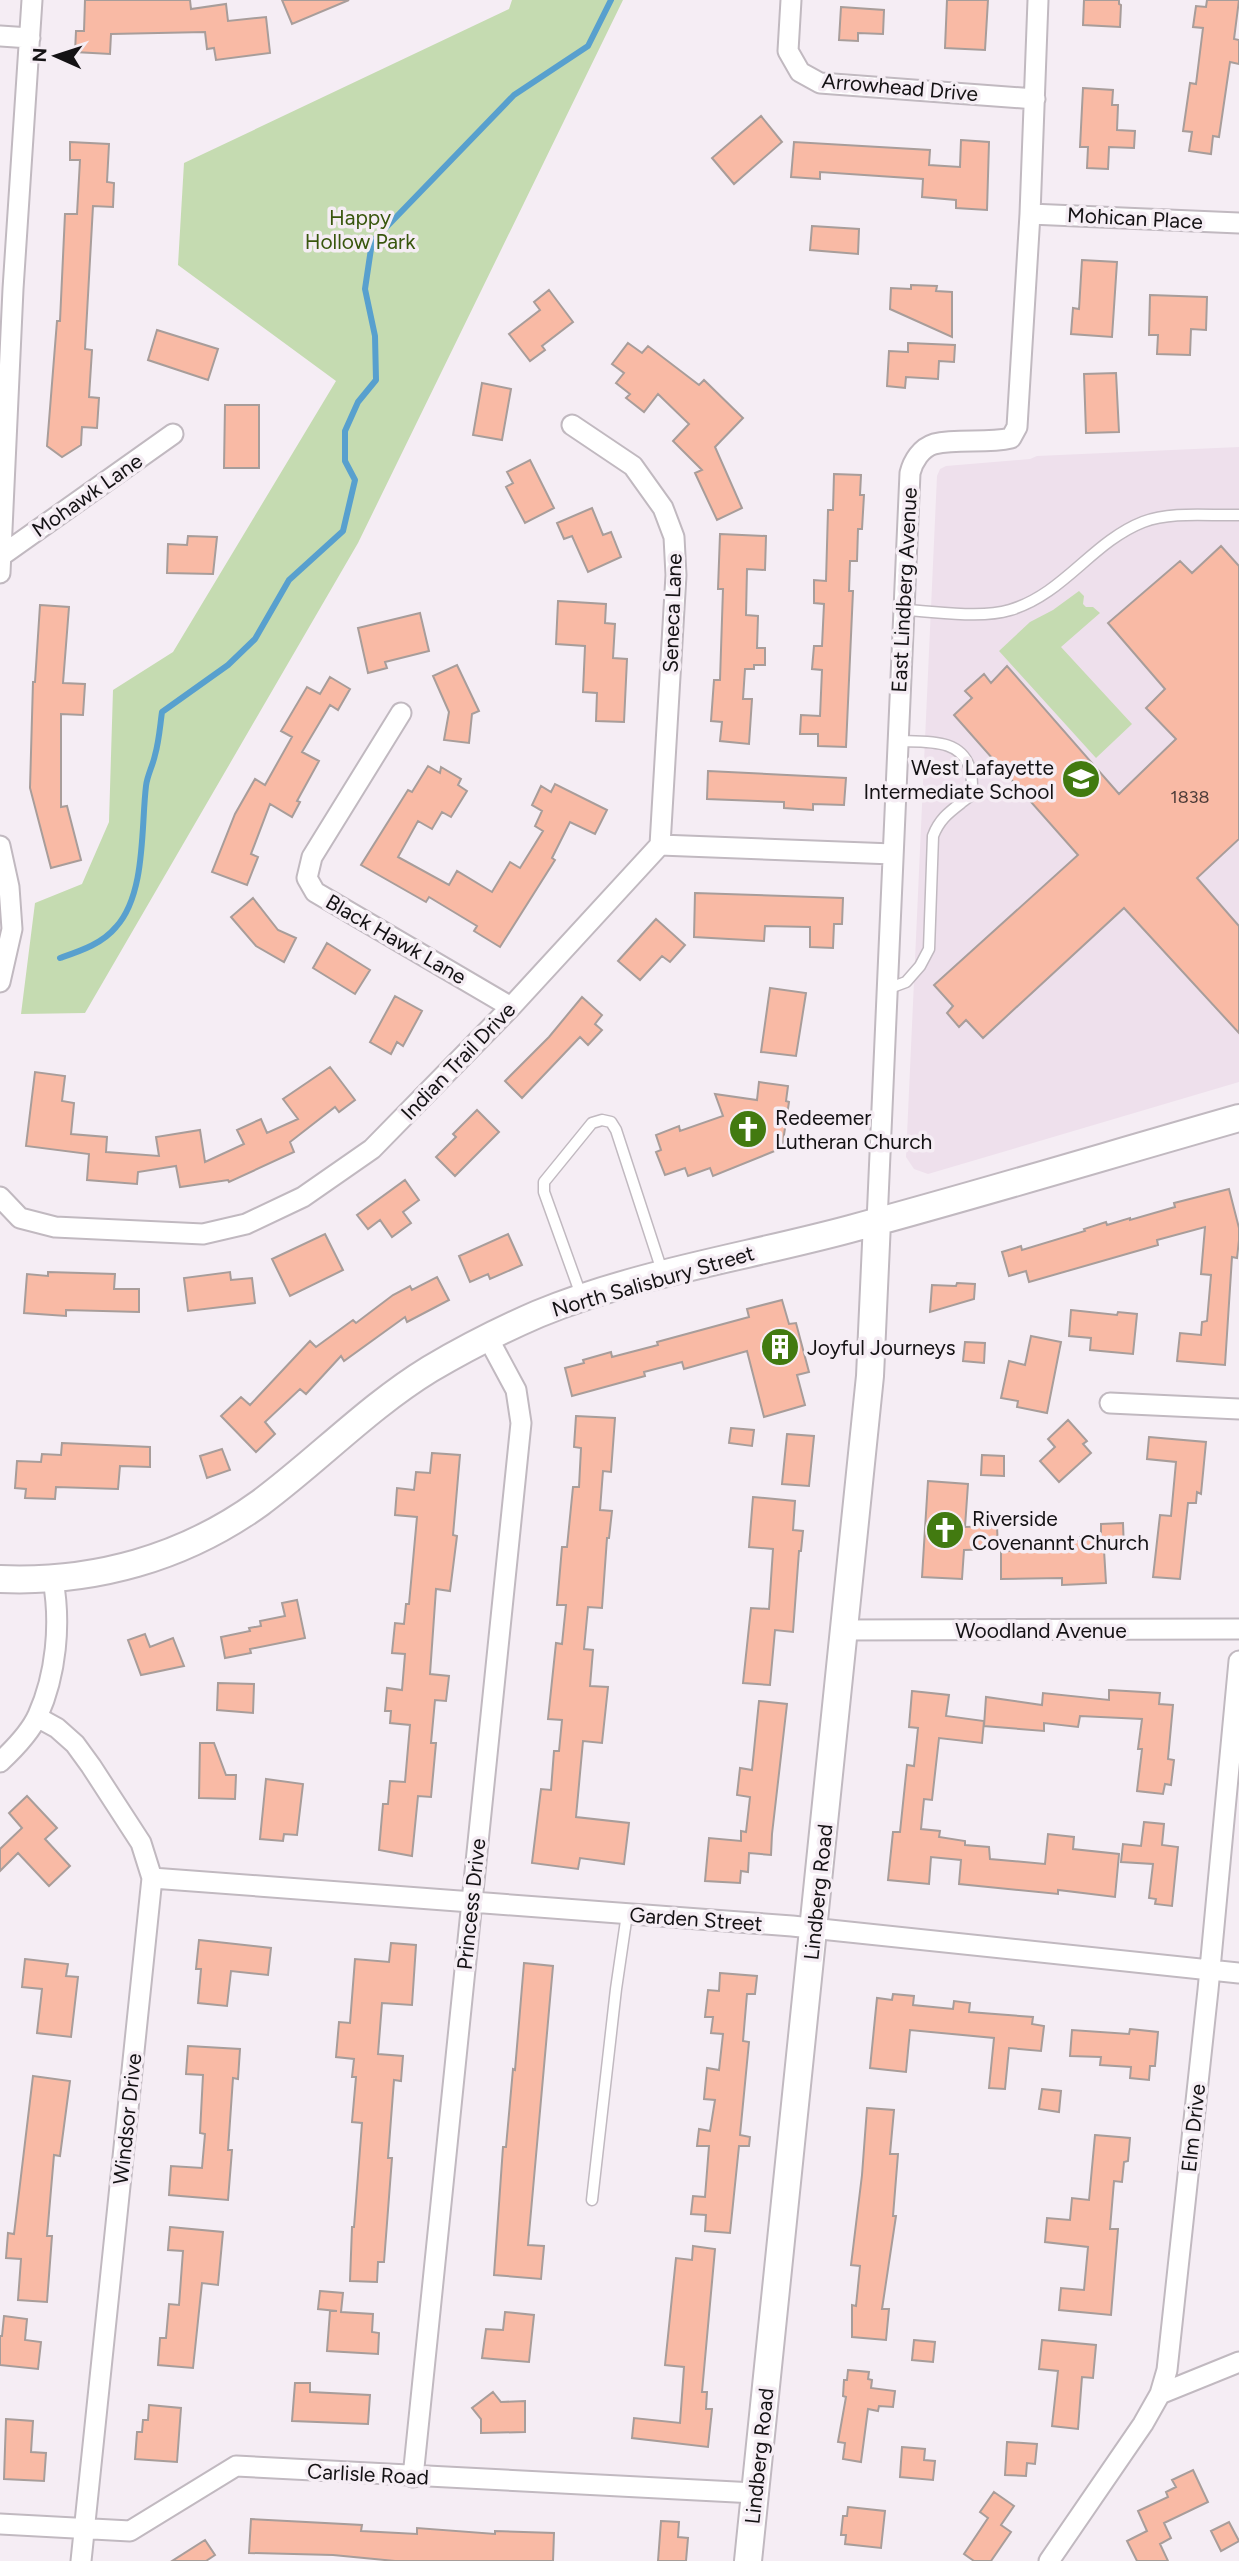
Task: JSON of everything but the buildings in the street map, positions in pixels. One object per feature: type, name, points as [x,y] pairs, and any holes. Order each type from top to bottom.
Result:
[{"type":"street","points":[[1,565],[6,288],[32,0]]},
{"type":"street","name":"Arrowhead Drive","points":[[791,0],[788,51],[800,72],[820,83],[1035,99]]},
{"type":"street","name":"East Lindberg Avenue","points":[[877,1222],[903,610],[912,464],[919,453],[932,444],[998,441],[1011,438],[1017,427],[1030,214],[1038,0]]},
{"type":"street","points":[[0,36],[30,38]]},
{"type":"street","name":"Mohican Place","points":[[1030,214],[1239,223]]},
{"type":"street","name":"Seneca Lane","points":[[572,425],[632,466],[663,508],[674,537],[676,575],[660,845]]},
{"type":"street","name":"Mohawk Lane","points":[[1,565],[173,434]]},
{"type":"street","name":"Black Hawk Lane","points":[[401,713],[312,857],[307,878],[315,892],[511,1007]]},
{"type":"street","points":[[660,845],[893,854]]},
{"type":"street","name":"Indian Trail Drive","points":[[0,1197],[20,1218],[55,1227],[203,1234],[246,1224],[303,1197],[372,1149],[511,1007],[660,845]]},
{"type":"street","points":[[0,846],[9,887],[12,929],[0,982]]},
{"type":"street","name":"North Salisbury Street","points":[[0,1579],[53,1580],[110,1571],[169,1552],[227,1525],[262,1501],[381,1403],[429,1370],[488,1338],[582,1298],[877,1222],[1239,1118]]},
{"type":"street","name":"Lindberg Road","points":[[748,2561],[870,1376],[877,1222]]},
{"type":"street","name":"Princess Drive","points":[[413,2477],[522,1423],[516,1390],[488,1338]]},
{"type":"street","points":[[1110,1403],[1239,1409]]},
{"type":"street","points":[[0,1762],[15,1748],[37,1717],[47,1689],[58,1620],[53,1580]]},
{"type":"street","name":"Woodland Avenue","points":[[844,1630],[1239,1629]]},
{"type":"street","name":"Elm Drive","points":[[1049,2561],[1129,2445],[1160,2394],[1167,2370],[1210,1969],[1239,1661]]},
{"type":"street","name":"Windsor Drive","points":[[37,1717],[57,1728],[75,1744],[91,1766],[141,1843],[152,1878],[81,2561]]},
{"type":"street","name":"Garden Street","points":[[152,1878],[815,1928],[1239,1973]]},
{"type":"street","points":[[1160,2394],[1239,2362]]},
{"type":"street","name":"Carlisle Road","points":[[0,2524],[130,2531],[236,2466],[755,2493]]},
{"type":"lane","points":[[903,610],[985,613],[1009,611],[1045,594],[1063,582],[1114,537],[1144,522],[1163,517],[1239,515]]},
{"type":"lane","points":[[886,989],[905,982],[920,966],[929,948],[933,836],[938,822],[970,796],[972,783],[970,768],[955,749],[945,743],[898,741]]},
{"type":"lane","points":[[582,1298],[544,1192],[544,1182],[592,1123],[602,1120],[611,1122],[616,1130],[663,1275]]},
{"type":"lane","points":[[592,2200],[615,1990],[627,1914]]},
{"type":"shaded area","name":"West Lafayette Intermediate School","points":[[1239,447],[1239,1082],[928,1174],[914,1169],[906,1157],[937,476],[940,469],[946,466],[1030,459],[1037,456]]},
{"type":"green space","name":"Happy Hollow Park","points":[[512,0],[623,0],[358,543],[85,1013],[21,1014],[35,903],[82,884],[109,822],[113,690],[173,652],[336,381],[178,265],[184,163],[509,9]]},
{"type":"green space","points":[[1079,591],[1084,596],[1083,604],[1100,613],[1061,647],[1132,724],[1096,758],[999,651],[1030,622],[1053,610]]},
{"type":"waterway","points":[[60,958],[90,946],[110,933],[126,913],[133,897],[140,860],[147,782],[162,712],[228,665],[255,639],[289,580],[343,531],[355,480],[345,461],[345,431],[358,402],[376,380],[375,336],[365,289],[372,242],[514,95],[588,46],[611,0]]},
{"type":"place","name":"West Lafayette Intermediate School","points":[[1081,779]]},
{"type":"place","name":"Redeemer Lutheran Church","points":[[748,1129]]},
{"type":"place","name":"Joyful Journeys","points":[[780,1347]]},
{"type":"place","name":"Riverside Covenannt Church","points":[[945,1530]]}]
